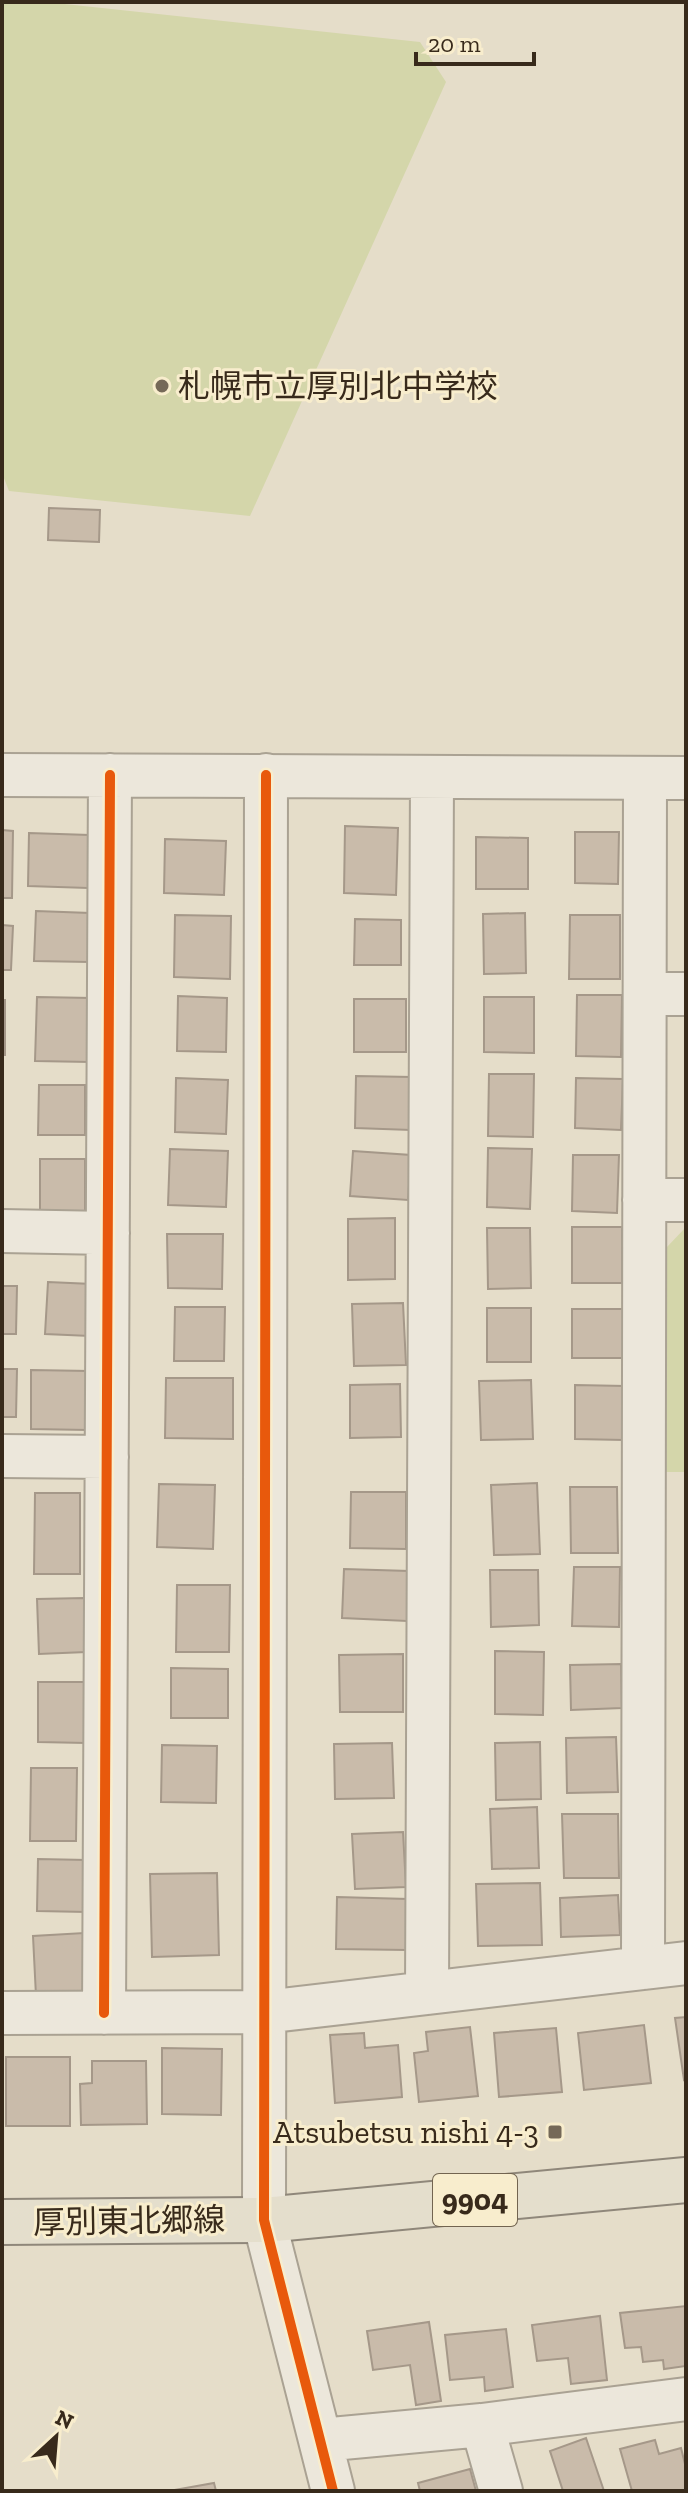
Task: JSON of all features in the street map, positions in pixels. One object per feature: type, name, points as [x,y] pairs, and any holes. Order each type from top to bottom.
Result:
[{"type":"main road","name":"厚別東北郷線","points":[[2,2222],[264,2220],[686,2180]]},
{"type":"street","points":[[2,775],[686,778]]},
{"type":"street","points":[[104,2013],[110,775]]},
{"type":"street","points":[[266,775],[264,2220],[333,2491]]},
{"type":"street","points":[[427,1993],[432,777]]},
{"type":"street","points":[[643,1968],[645,778]]},
{"type":"street","points":[[645,994],[686,994]]},
{"type":"street","points":[[644,1200],[686,1200]]},
{"type":"street","points":[[2,1231],[108,1233]]},
{"type":"street","points":[[2,1456],[107,1457]]},
{"type":"street","points":[[2,2013],[264,2012],[686,1963]]},
{"type":"street","points":[[321,2440],[482,2425],[686,2399]]},
{"type":"street","points":[[482,2425],[501,2491]]},
{"type":"green space","name":"札幌市立厚別北中学校","points":[[2,2],[46,2],[420,42],[446,82],[250,516],[9,491],[2,473]]},
{"type":"green space","points":[[686,1227],[686,1472],[665,1472],[667,1247]]},
{"type":"building","points":[[49,508],[100,510],[99,542],[48,540]]},
{"type":"building","points":[[345,826],[398,828],[396,895],[344,893]]},
{"type":"building","points":[[2,830],[13,831],[12,898],[2,898]]},
{"type":"building","points":[[575,832],[619,832],[618,884],[575,883]]},
{"type":"building","points":[[29,833],[89,835],[88,888],[28,886]]},
{"type":"building","points":[[476,837],[528,838],[528,889],[476,889]]},
{"type":"building","points":[[165,839],[226,841],[224,895],[164,893]]},
{"type":"building","points":[[36,911],[90,913],[89,962],[34,961]]},
{"type":"building","points":[[525,913],[526,973],[484,974],[483,914]]},
{"type":"building","points":[[175,915],[231,916],[230,979],[174,977]]},
{"type":"building","points":[[570,915],[620,915],[620,979],[569,979]]},
{"type":"building","points":[[355,919],[401,920],[401,965],[354,965]]},
{"type":"building","points":[[2,925],[13,926],[11,970],[2,970]]},
{"type":"building","points":[[577,995],[622,995],[621,1057],[576,1056]]},
{"type":"building","points":[[178,996],[227,998],[226,1052],[177,1051]]},
{"type":"building","points":[[37,997],[92,998],[90,1062],[35,1061]]},
{"type":"building","points":[[484,997],[534,997],[534,1053],[484,1052]]},
{"type":"building","points":[[354,999],[406,999],[406,1052],[354,1052]]},
{"type":"building","points":[[2,1000],[5,1000],[5,1055],[2,1055]]},
{"type":"building","points":[[489,1074],[534,1074],[533,1137],[488,1136]]},
{"type":"building","points":[[356,1076],[412,1077],[411,1130],[355,1128]]},
{"type":"building","points":[[176,1078],[228,1080],[226,1134],[175,1132]]},
{"type":"building","points":[[576,1078],[623,1079],[621,1130],[575,1128]]},
{"type":"building","points":[[39,1085],[85,1085],[85,1135],[38,1135]]},
{"type":"building","points":[[488,1148],[532,1149],[530,1209],[487,1207]]},
{"type":"building","points":[[170,1149],[228,1151],[226,1207],[168,1205]]},
{"type":"building","points":[[353,1151],[411,1155],[408,1200],[350,1196]]},
{"type":"building","points":[[573,1155],[619,1155],[617,1213],[572,1211]]},
{"type":"building","points":[[40,1159],[85,1159],[85,1214],[40,1213]]},
{"type":"building","points":[[395,1218],[395,1279],[348,1280],[348,1219]]},
{"type":"building","points":[[572,1227],[622,1227],[622,1283],[572,1283]]},
{"type":"building","points":[[487,1228],[530,1228],[531,1288],[488,1289]]},
{"type":"building","points":[[167,1234],[223,1234],[222,1289],[168,1288]]},
{"type":"building","points":[[48,1282],[92,1284],[90,1336],[45,1334]]},
{"type":"building","points":[[2,1286],[17,1286],[16,1334],[2,1334]]},
{"type":"building","points":[[403,1303],[406,1365],[354,1366],[352,1304]]},
{"type":"building","points":[[175,1307],[225,1307],[224,1361],[174,1361]]},
{"type":"building","points":[[487,1308],[531,1308],[531,1362],[487,1362]]},
{"type":"building","points":[[572,1309],[624,1309],[624,1358],[572,1358]]},
{"type":"building","points":[[2,1369],[17,1369],[16,1417],[2,1417]]},
{"type":"building","points":[[31,1370],[89,1371],[88,1430],[31,1429]]},
{"type":"building","points":[[166,1378],[233,1378],[233,1439],[165,1438]]},
{"type":"building","points":[[531,1380],[533,1439],[481,1440],[479,1381]]},
{"type":"building","points":[[400,1384],[401,1437],[350,1438],[350,1385]]},
{"type":"building","points":[[575,1385],[625,1386],[624,1440],[575,1439]]},
{"type":"building","points":[[537,1483],[540,1554],[494,1555],[491,1485]]},
{"type":"building","points":[[159,1484],[215,1485],[213,1549],[157,1547]]},
{"type":"building","points":[[570,1487],[617,1487],[618,1553],[571,1553]]},
{"type":"building","points":[[351,1492],[406,1492],[406,1549],[350,1548]]},
{"type":"building","points":[[35,1493],[80,1493],[80,1574],[34,1574]]},
{"type":"building","points":[[574,1567],[620,1567],[619,1627],[572,1626]]},
{"type":"building","points":[[344,1569],[409,1571],[407,1621],[342,1618]]},
{"type":"building","points":[[490,1570],[538,1570],[539,1625],[491,1627]]},
{"type":"building","points":[[177,1585],[230,1585],[229,1652],[176,1652]]},
{"type":"building","points":[[84,1598],[86,1652],[39,1654],[37,1599]]},
{"type":"building","points":[[495,1651],[544,1652],[543,1715],[495,1714]]},
{"type":"building","points":[[403,1654],[403,1712],[340,1712],[339,1655]]},
{"type":"building","points":[[621,1664],[622,1708],[571,1710],[570,1665]]},
{"type":"building","points":[[171,1668],[228,1669],[228,1718],[171,1718]]},
{"type":"building","points":[[38,1682],[87,1682],[86,1743],[38,1742]]},
{"type":"building","points":[[616,1737],[618,1792],[567,1793],[566,1738]]},
{"type":"building","points":[[540,1742],[541,1799],[496,1800],[495,1743]]},
{"type":"building","points":[[392,1743],[394,1798],[335,1799],[334,1744]]},
{"type":"building","points":[[162,1745],[217,1746],[216,1803],[161,1802]]},
{"type":"building","points":[[31,1768],[77,1768],[76,1841],[30,1841]]},
{"type":"building","points":[[537,1807],[539,1868],[492,1869],[490,1809]]},
{"type":"building","points":[[562,1814],[618,1814],[619,1878],[564,1878]]},
{"type":"building","points":[[403,1832],[406,1887],[355,1889],[352,1834]]},
{"type":"building","points":[[38,1859],[87,1860],[87,1912],[37,1911]]},
{"type":"building","points":[[217,1873],[219,1955],[152,1957],[150,1874]]},
{"type":"building","points":[[540,1883],[542,1945],[478,1946],[476,1884]]},
{"type":"building","points":[[618,1895],[620,1935],[561,1937],[560,1898]]},
{"type":"building","points":[[337,1897],[408,1899],[407,1950],[336,1949]]},
{"type":"building","points":[[84,1933],[87,1993],[36,1996],[33,1936]]},
{"type":"building","points":[[686,2017],[686,2079],[684,2080],[675,2018]]},
{"type":"building","points":[[644,2025],[651,2083],[584,2090],[578,2033]]},
{"type":"building","points":[[470,2027],[478,2096],[419,2102],[414,2053],[428,2051],[426,2032]]},
{"type":"building","points":[[556,2028],[562,2092],[499,2097],[494,2033]]},
{"type":"building","points":[[364,2033],[365,2048],[398,2045],[402,2097],[335,2103],[330,2035]]},
{"type":"building","points":[[162,2048],[222,2049],[221,2115],[162,2114]]},
{"type":"building","points":[[6,2057],[70,2057],[70,2126],[6,2126]]},
{"type":"building","points":[[92,2061],[146,2061],[147,2124],[81,2125],[80,2084],[92,2083]]},
{"type":"building","points":[[686,2306],[686,2366],[664,2369],[663,2360],[643,2362],[641,2347],[625,2348],[620,2313]]},
{"type":"building","points":[[600,2316],[607,2380],[571,2384],[568,2358],[537,2361],[532,2325]]},
{"type":"building","points":[[429,2322],[441,2401],[416,2405],[410,2365],[373,2370],[367,2331]]},
{"type":"building","points":[[506,2329],[513,2387],[485,2391],[484,2377],[450,2380],[445,2335]]},
{"type":"building","points":[[586,2438],[604,2491],[563,2491],[550,2451]]},
{"type":"building","points":[[655,2440],[659,2454],[681,2448],[686,2468],[686,2491],[632,2491],[620,2449]]},
{"type":"building","points":[[470,2469],[476,2491],[420,2491],[418,2483]]},
{"type":"building","points":[[214,2483],[216,2491],[169,2491]]},
{"type":"cycle path","points":[[104,2013],[110,775]]},
{"type":"cycle path","points":[[266,775],[264,2220],[333,2491]]},
{"type":"place","name":"札幌市立厚別北中学校","points":[[162,386]]},
{"type":"place","name":"Atsubetsu nishi 4-3","points":[[555,2132]]}]
